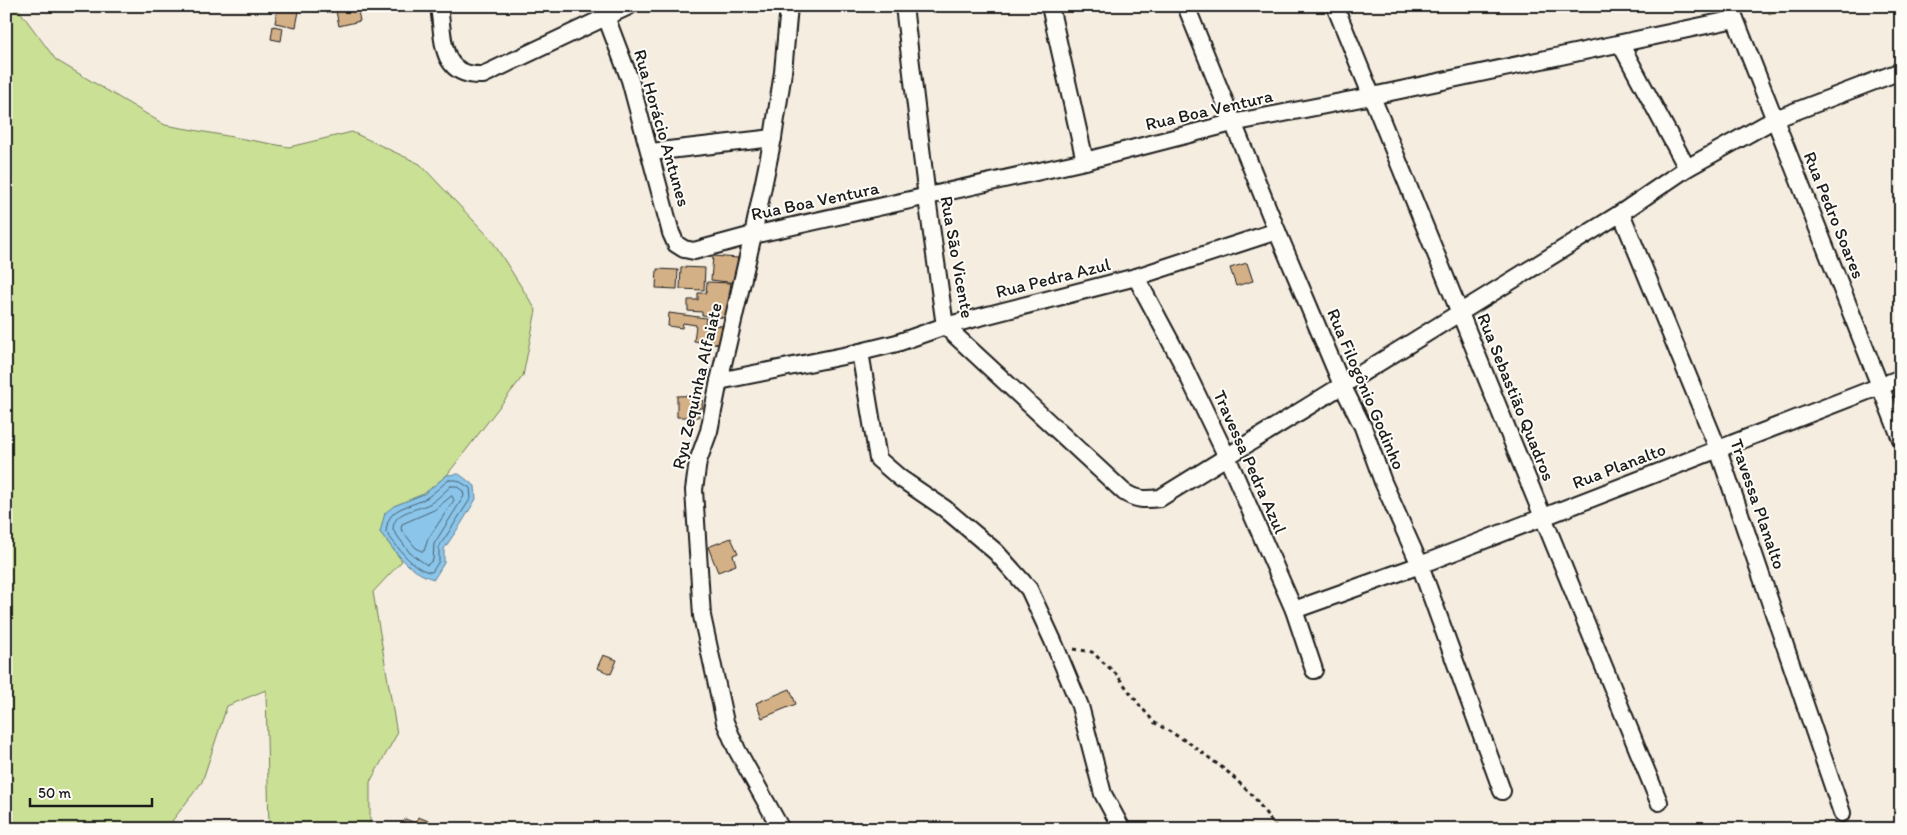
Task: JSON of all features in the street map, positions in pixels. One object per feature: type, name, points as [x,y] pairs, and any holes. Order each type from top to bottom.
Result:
[{"type":"street","points":[[439,6],[446,54],[451,66],[460,72],[473,75],[483,75],[604,11],[629,6]]},
{"type":"street","name":"Ryu Zequinha Alfaiate","points":[[781,829],[737,750],[725,722],[702,616],[694,490],[698,461],[709,431],[773,138],[783,72],[789,6]]},
{"type":"street","name":"Rua São Vicente","points":[[904,6],[927,198],[945,326],[1124,492],[1133,498],[1147,500],[1160,498],[1227,457]]},
{"type":"street","points":[[1050,6],[1085,162]]},
{"type":"street","name":"Rua Filogônio Godinho","points":[[1186,6],[1277,231],[1342,385],[1363,427],[1383,482],[1420,565],[1502,790]]},
{"type":"street","name":"Rua Sebastião Quadros","points":[[1336,6],[1659,802]]},
{"type":"street","name":"Rua Horácio Antunes","points":[[604,11],[630,80],[651,152],[671,233],[676,244],[684,249],[694,251]]},
{"type":"street","name":"Rua Boa Ventura","points":[[694,251],[753,235],[1085,162],[1232,123],[1621,45],[1733,13]]},
{"type":"street","name":"Rua Pedro Soares","points":[[1733,13],[1901,439]]},
{"type":"street","points":[[1621,45],[1687,168]]},
{"type":"street","points":[[1227,457],[1621,213],[1687,168],[1775,119],[1901,71]]},
{"type":"street","points":[[651,152],[773,138]]},
{"type":"street","name":"Travessa Planalto","points":[[1621,213],[1718,450],[1842,813]]},
{"type":"street","name":"Rua Pedra Azul","points":[[719,381],[860,352],[945,326],[1136,277],[1277,231]]},
{"type":"street","name":"Travessa Pedra Azul","points":[[1136,277],[1181,361],[1227,457],[1294,610],[1314,670]]},
{"type":"street","points":[[860,352],[878,459],[900,478],[944,508],[996,552],[1029,589],[1080,706],[1104,794],[1122,829]]},
{"type":"street","name":"Rua Planalto","points":[[1294,610],[1420,565],[1901,378]]},
{"type":"path","points":[[1058,652],[1071,648],[1092,652],[1116,674],[1155,723],[1191,744],[1229,773],[1254,797],[1277,829]]},
{"type":"green space","points":[[6,6],[16,6],[56,60],[165,125],[289,147],[352,132],[420,164],[491,239],[536,310],[523,376],[447,475],[424,494],[394,506],[380,532],[402,561],[373,592],[397,734],[370,782],[370,829],[269,829],[266,690],[227,706],[202,782],[166,829],[6,829]]},
{"type":"green space","points":[[1766,6],[1795,6],[1769,14]]},
{"type":"water","points":[[459,474],[475,486],[476,499],[444,549],[444,563],[434,579],[410,567],[380,532],[385,513],[394,506],[424,494],[447,475]]},
{"type":"building","points":[[278,6],[300,6],[296,27],[275,23]]},
{"type":"building","points":[[312,6],[331,6],[331,8],[313,12]]},
{"type":"building","points":[[335,6],[357,6],[360,21],[339,26]]},
{"type":"building","points":[[273,26],[283,28],[281,41],[271,39]]},
{"type":"building","points":[[713,256],[738,258],[736,283],[711,280]]},
{"type":"building","points":[[1247,263],[1253,281],[1236,286],[1230,268]]},
{"type":"building","points":[[681,267],[705,268],[704,290],[680,289]]},
{"type":"building","points":[[657,269],[678,270],[677,289],[656,288]]},
{"type":"building","points":[[707,282],[731,283],[729,295],[733,296],[727,318],[688,311],[688,300],[698,300],[698,293],[706,293]]},
{"type":"building","points":[[669,313],[706,318],[705,324],[722,326],[719,344],[694,341],[696,325],[683,323],[682,328],[668,326]]},
{"type":"building","points":[[702,395],[703,408],[698,408],[699,417],[677,417],[677,396]]},
{"type":"building","points":[[731,538],[738,553],[733,555],[736,565],[718,572],[708,547]]},
{"type":"building","points":[[603,655],[617,660],[611,674],[597,668]]},
{"type":"building","points":[[790,689],[796,704],[762,718],[756,703]]},
{"type":"building","points":[[418,817],[439,825],[437,829],[401,829],[405,819],[416,823]]}]
